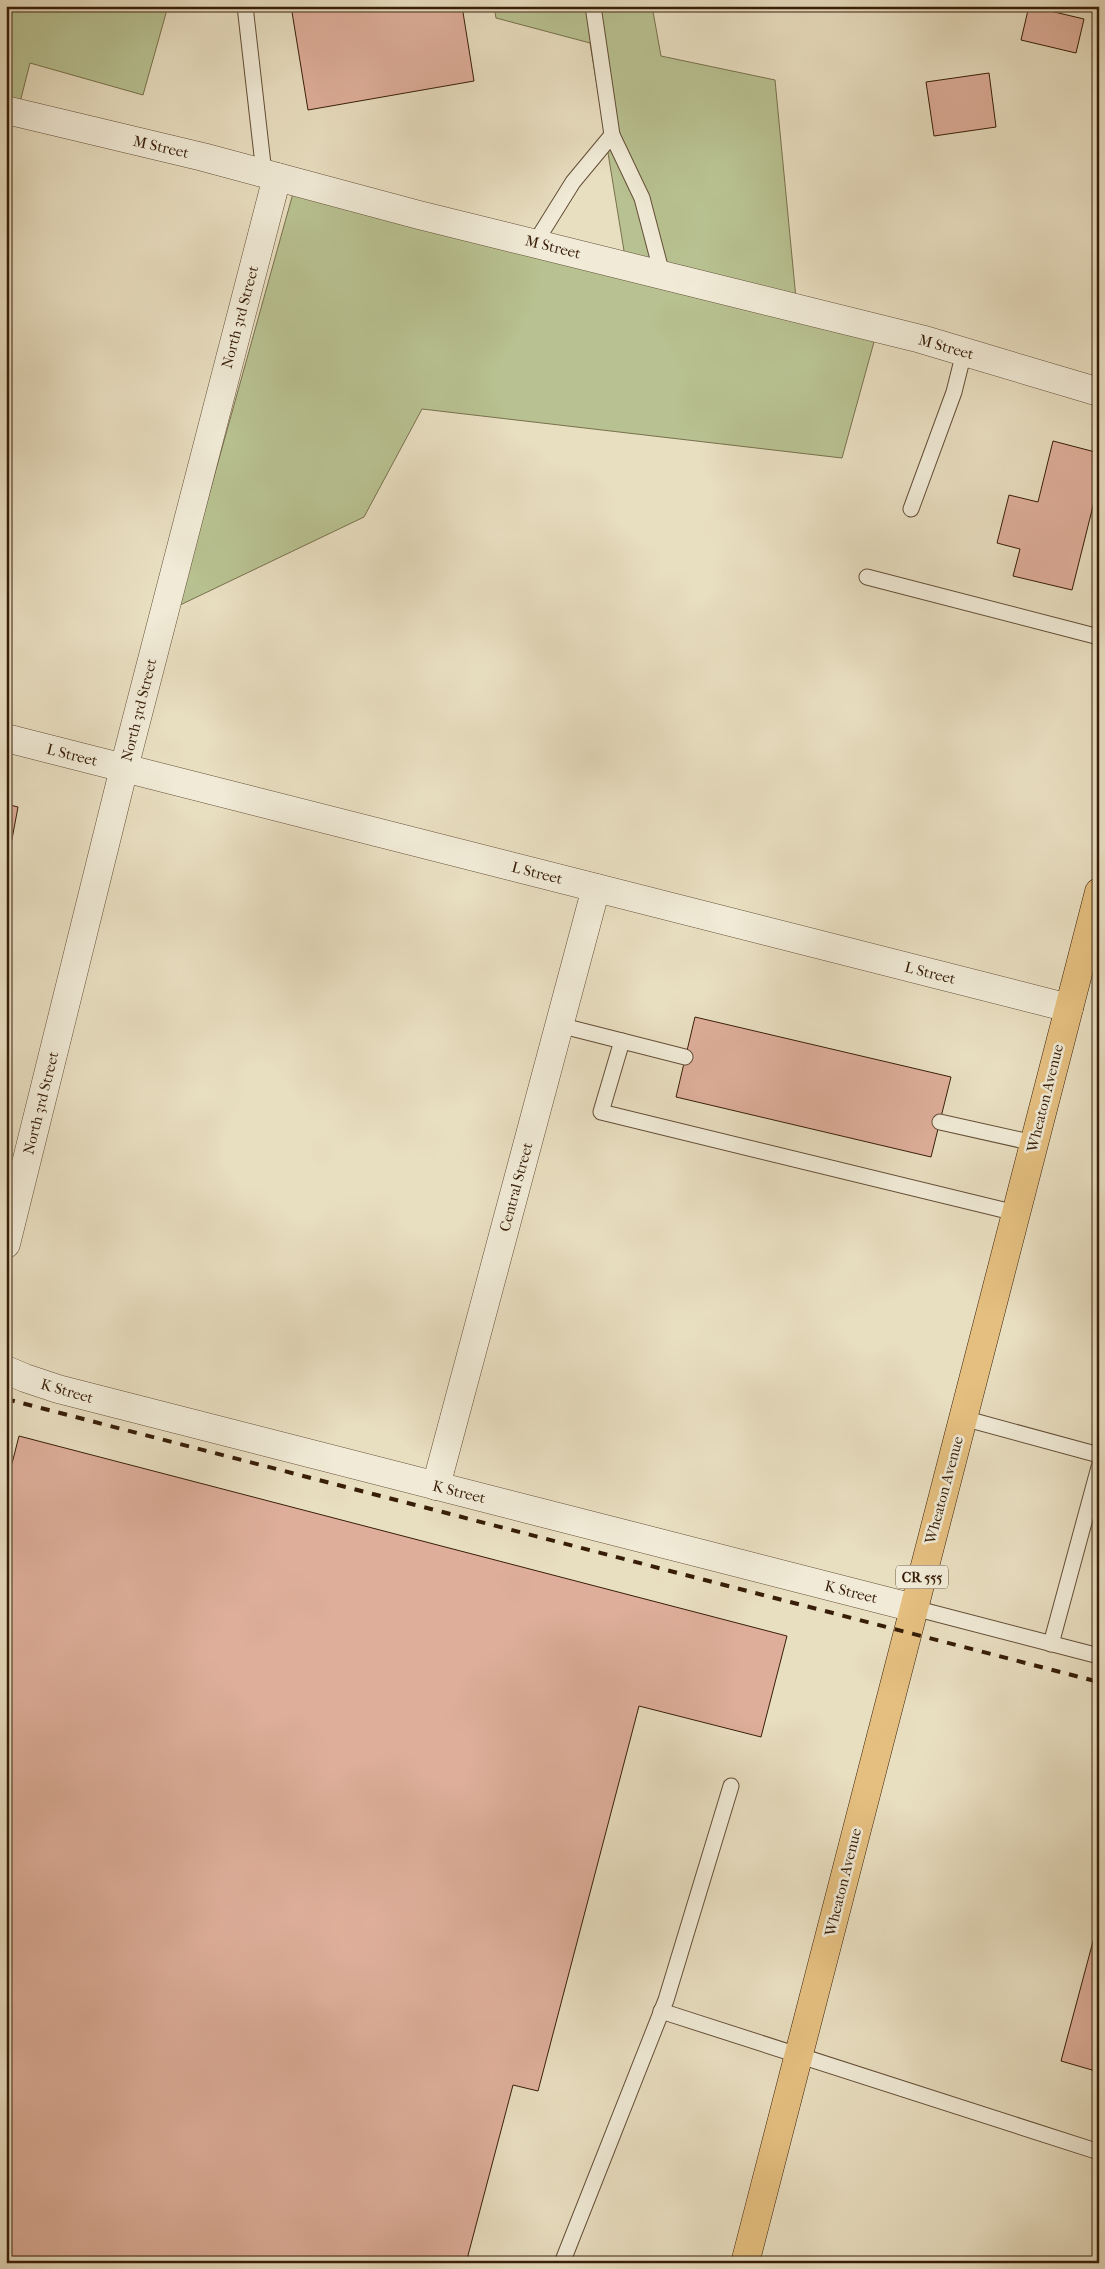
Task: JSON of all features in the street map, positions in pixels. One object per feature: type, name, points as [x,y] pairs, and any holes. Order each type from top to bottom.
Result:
[{"type":"main road","name":"Wheaton Avenue","points":[[745,2263],[1099,892]]},
{"type":"street","name":"M Street","points":[[6,110],[662,274],[964,352],[1099,392]]},
{"type":"street","name":"North 3rd Street","points":[[6,1244],[270,175]]},
{"type":"street","name":"L Street","points":[[6,738],[1069,1008]]},
{"type":"street","name":"Central Street","points":[[436,1486],[596,888]]},
{"type":"street","name":"K Street","points":[[6,1370],[58,1389],[914,1608]]},
{"type":"lane","points":[[245,6],[270,175]]},
{"type":"lane","points":[[593,6],[612,135],[642,198],[662,274]]},
{"type":"lane","points":[[536,243],[573,182],[612,135]]},
{"type":"lane","points":[[911,509],[954,392],[964,352]]},
{"type":"lane","points":[[867,577],[1099,637]]},
{"type":"lane","points":[[560,1025],[685,1057]]},
{"type":"lane","points":[[622,1041],[601,1112],[1016,1213]]},
{"type":"lane","points":[[940,1122],[1034,1143]]},
{"type":"lane","points":[[963,1418],[1099,1455]]},
{"type":"lane","points":[[1051,1644],[1099,1467]]},
{"type":"lane","points":[[914,1608],[1099,1656]]},
{"type":"lane","points":[[562,2263],[661,2012],[731,1786]]},
{"type":"lane","points":[[661,2012],[1099,2152]]},
{"type":"green space","points":[[6,6],[168,6],[143,95],[30,63],[18,110],[6,107]]},
{"type":"green space","points":[[494,6],[652,6],[661,56],[775,80],[797,309],[877,331],[842,458],[422,409],[364,517],[178,606],[297,179],[626,263],[590,43],[496,18]]},
{"type":"building","points":[[291,6],[462,6],[474,81],[308,110]]},
{"type":"building","points":[[1029,6],[1084,19],[1076,53],[1021,40]]},
{"type":"building","points":[[1099,9],[1099,55],[1093,55]]},
{"type":"building","points":[[989,73],[996,127],[934,136],[926,82]]},
{"type":"building","points":[[1053,441],[1099,453],[1099,482],[1072,590],[1013,576],[1020,549],[997,543],[1009,495],[1038,502]]},
{"type":"building","points":[[6,804],[18,807],[9,855],[6,854]]},
{"type":"building","points":[[695,1017],[951,1077],[931,1157],[676,1097]]},
{"type":"building","points":[[19,1436],[787,1636],[761,1737],[639,1706],[538,2091],[513,2085],[466,2263],[6,2263],[6,1487]]},
{"type":"building","points":[[1099,1919],[1099,2072],[1061,2061]]},
{"type":"railway","points":[[6,1399],[1099,1682]]}]
